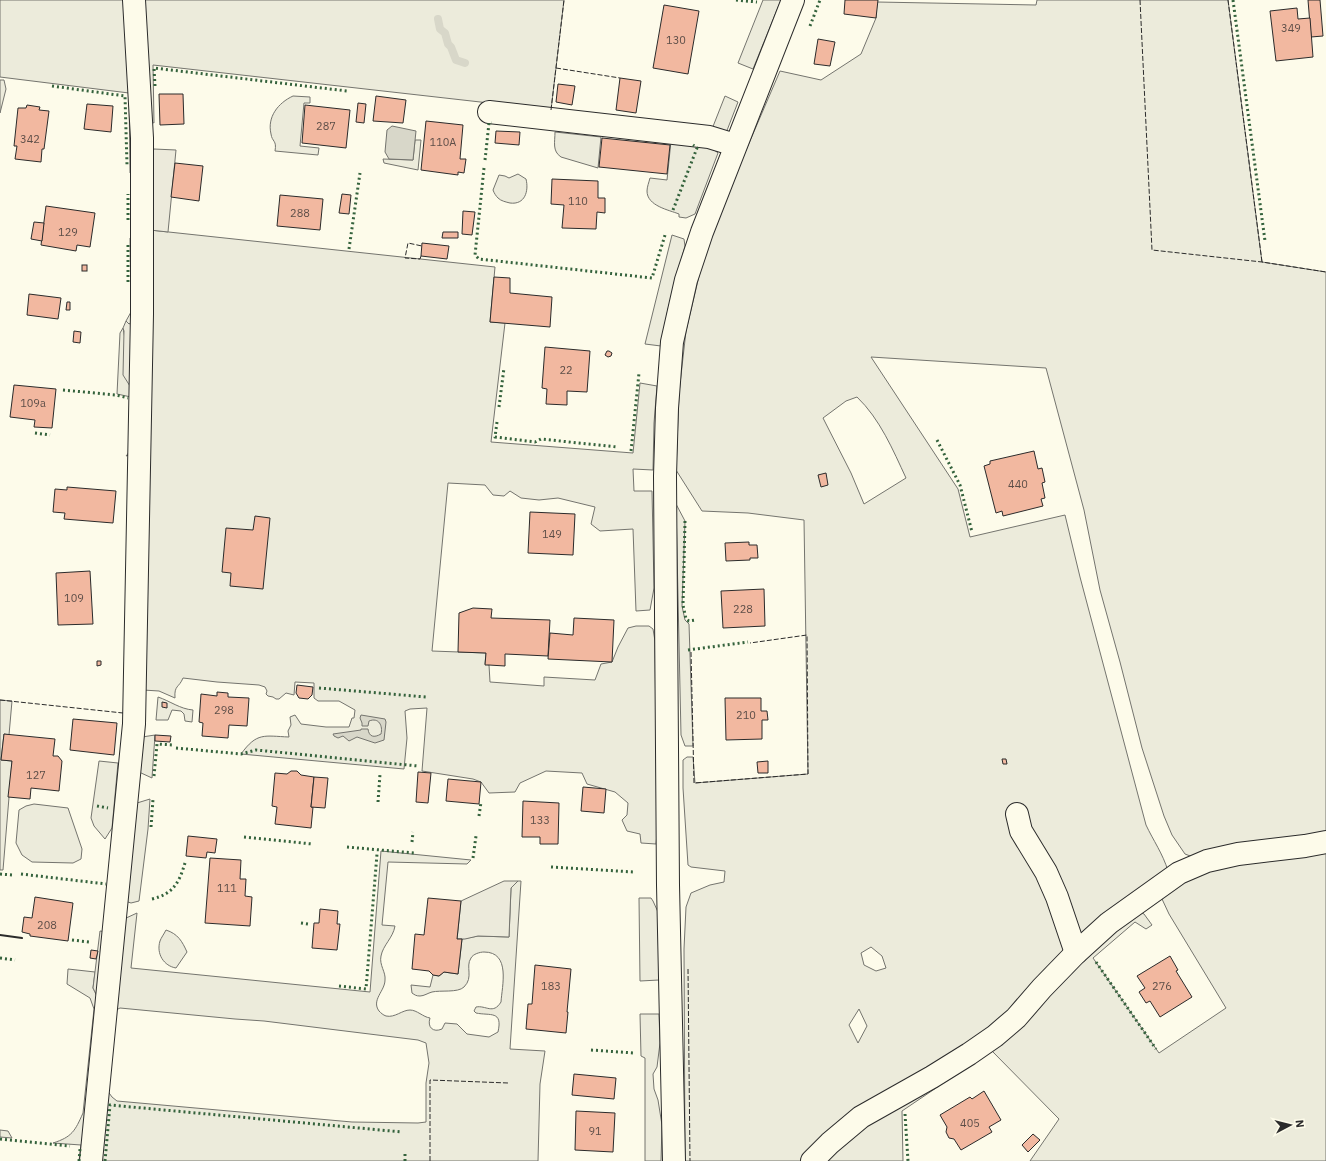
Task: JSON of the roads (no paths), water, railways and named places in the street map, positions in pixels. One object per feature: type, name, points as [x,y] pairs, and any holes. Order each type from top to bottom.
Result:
[{"type":"street","points":[[91,1161],[134,724],[141,392],[142,138],[134,0]]},
{"type":"street","points":[[674,1161],[668,885],[665,476],[667,408],[672,342],[683,293],[702,232],[793,0]]},
{"type":"street","points":[[489,112],[709,137],[736,145]]},
{"type":"street","points":[[1017,814],[1021,830],[1046,872],[1057,897],[1076,953]]},
{"type":"street","points":[[812,1161],[830,1143],[861,1117],[951,1065],[995,1036],[1016,1018],[1042,988],[1076,953],[1109,923],[1179,873],[1208,861],[1238,854],[1326,842]]},
{"type":"waterway","points":[[438,19],[440,29],[445,33],[448,44],[451,47],[456,60],[465,63]]}]
